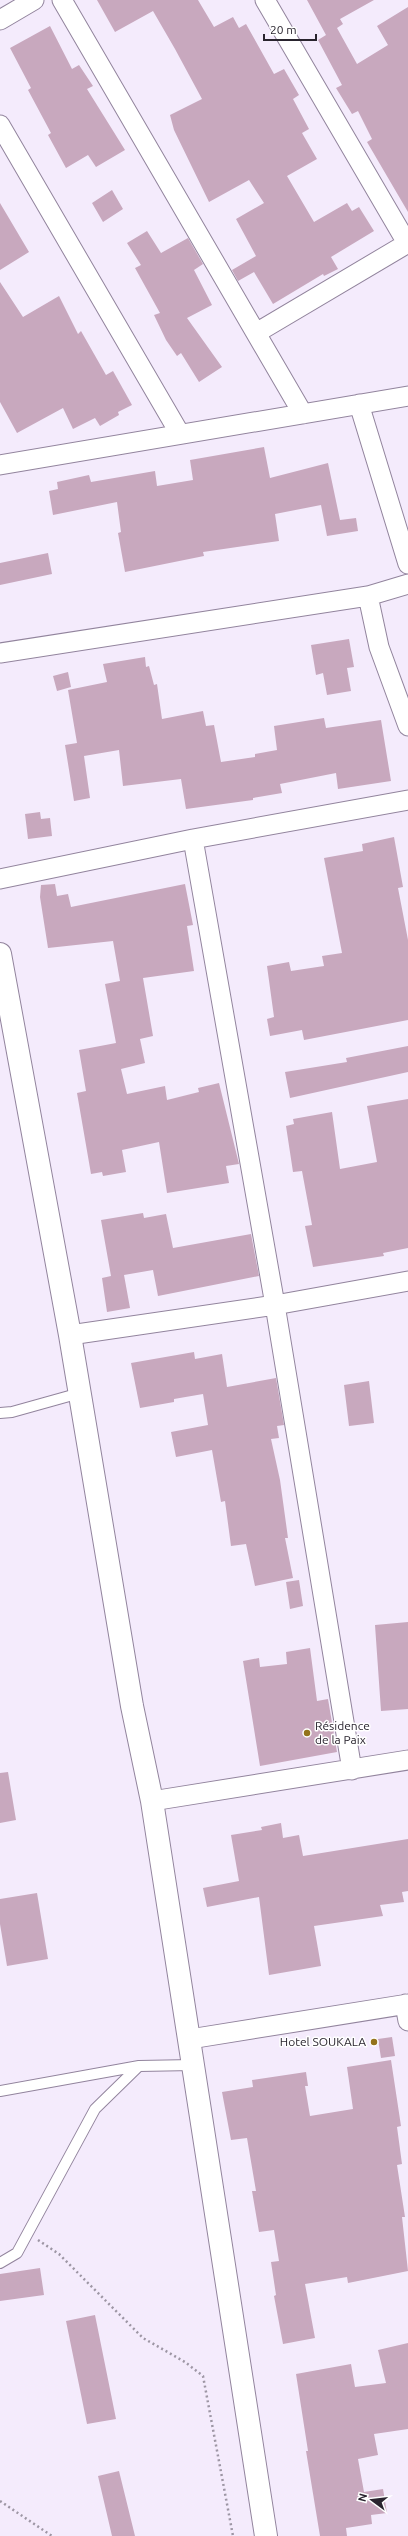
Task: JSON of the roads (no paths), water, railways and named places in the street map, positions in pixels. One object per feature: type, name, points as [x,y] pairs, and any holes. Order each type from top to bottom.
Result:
[{"type":"street","points":[[0,20],[34,0]]},
{"type":"street","points":[[62,0],[303,414]]},
{"type":"street","points":[[256,333],[408,243],[265,0]]},
{"type":"street","points":[[0,125],[180,434]]},
{"type":"street","points":[[0,465],[408,396]]},
{"type":"street","points":[[359,404],[408,564]]},
{"type":"street","points":[[0,654],[368,596],[408,584]]},
{"type":"street","points":[[368,596],[379,647],[408,726]]},
{"type":"street","points":[[0,879],[193,839],[408,800]]},
{"type":"street","points":[[193,839],[276,1305],[352,1770]]},
{"type":"street","points":[[0,954],[70,1335],[132,1706],[152,1801],[266,2536]]},
{"type":"street","points":[[70,1335],[276,1305],[408,1281]]},
{"type":"street","points":[[152,1801],[408,1760]]},
{"type":"street","points":[[190,2039],[407,2010]]},
{"type":"lane","points":[[0,1412],[12,1412],[80,1393]]},
{"type":"lane","points":[[0,2091],[139,2066],[193,2065]]},
{"type":"lane","points":[[0,2263],[17,2253],[95,2109],[139,2066]]},
{"type":"place","name":"Résidence de la Paix","points":[[307,1733]]},
{"type":"place","name":"Hotel SOUKALA","points":[[374,2042]]}]
